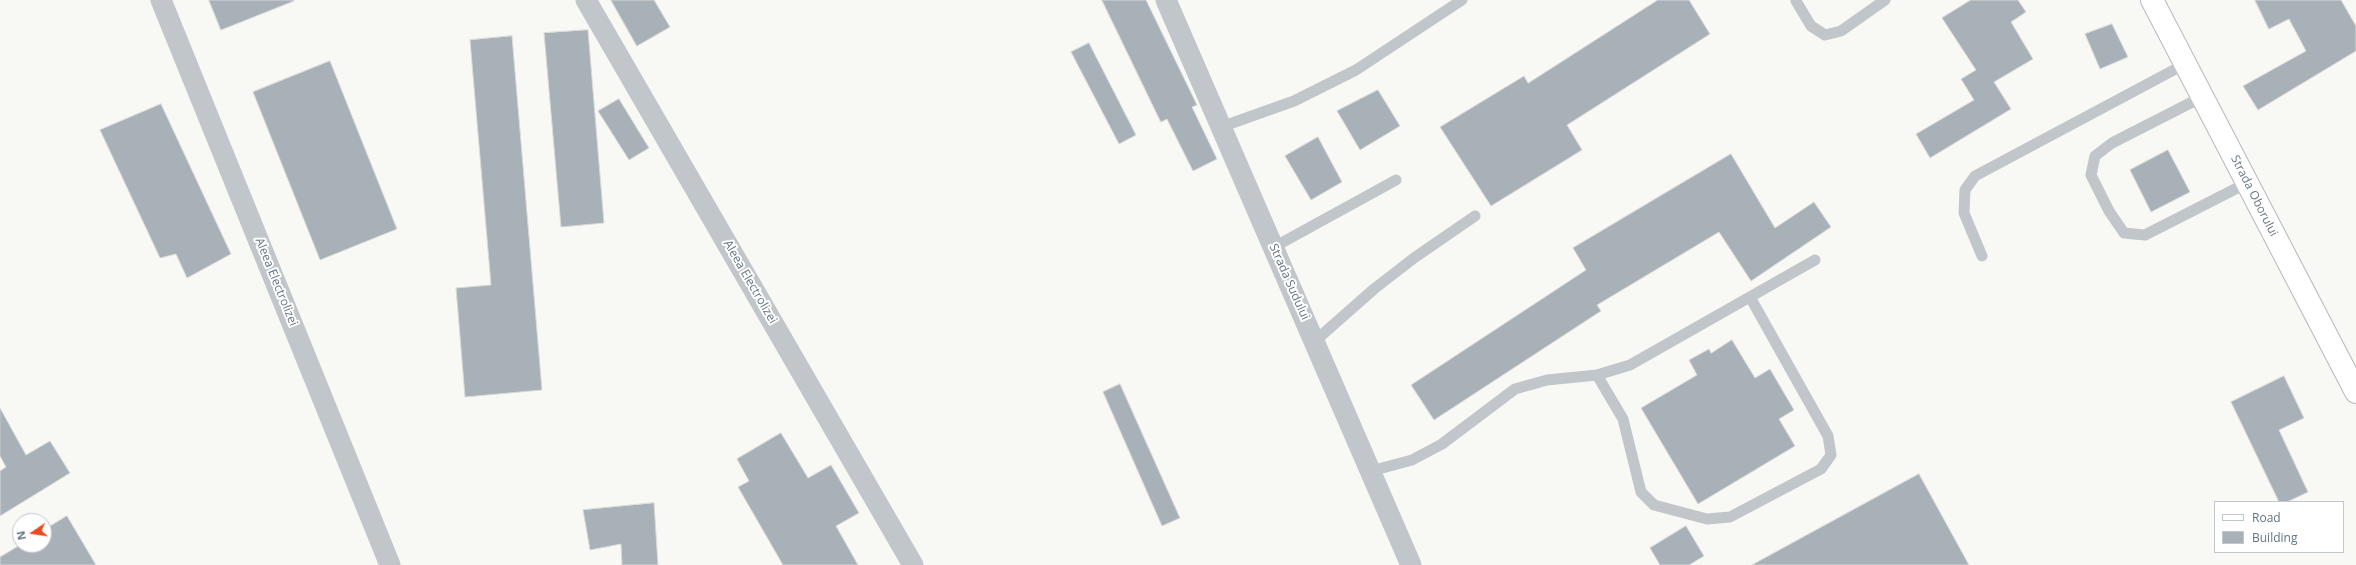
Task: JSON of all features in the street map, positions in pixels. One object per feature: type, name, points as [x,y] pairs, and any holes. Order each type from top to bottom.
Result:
[{"type":"main road","name":"Strada Oborului","points":[[2152,0],[2356,392]]},
{"type":"street","name":"Aleea Electrolizei","points":[[161,0],[390,565]]},
{"type":"street","name":"Aleea Electrolizei","points":[[586,0],[914,565]]},
{"type":"street","name":"Strada Sudului","points":[[1166,0],[1411,565]]},
{"type":"lane","points":[[1221,127],[1294,101],[1356,70],[1462,0]]},
{"type":"lane","points":[[1796,1],[1811,26],[1825,35],[1841,31],[1885,0]]},
{"type":"lane","points":[[1982,256],[1964,213],[1965,190],[1976,176],[2185,64]]},
{"type":"lane","points":[[2202,97],[2112,143],[2095,156],[2091,175],[2109,211],[2124,233],[2145,235],[2247,183]]},
{"type":"lane","points":[[1274,247],[1396,180]]},
{"type":"lane","points":[[1315,341],[1374,289],[1414,258],[1476,216]]},
{"type":"lane","points":[[1371,471],[1412,460],[1442,444],[1515,390],[1547,380],[1597,375],[1630,364],[1815,260]]},
{"type":"lane","points":[[1597,375],[1624,419],[1641,492],[1654,505],[1707,519],[1730,517],[1744,510],[1821,469],[1831,454],[1828,436],[1750,297]]},
{"type":"building","points":[[209,0],[294,0],[294,1],[221,30]]},
{"type":"building","points":[[611,0],[654,0],[670,27],[637,46]]},
{"type":"building","points":[[1102,0],[1146,0],[1197,105],[1192,107],[1217,159],[1193,171],[1167,119],[1161,122]]},
{"type":"building","points":[[1658,0],[1689,0],[1710,34],[1567,125],[1582,150],[1491,206],[1440,127],[1524,76],[1528,83]]},
{"type":"building","points":[[1971,0],[2018,0],[2026,12],[2011,22],[2033,59],[1994,82],[2011,109],[1930,158],[1916,134],[1974,100],[1961,79],[1976,70],[1942,18]]},
{"type":"building","points":[[2255,0],[2341,0],[2356,26],[2356,51],[2258,110],[2243,86],[2306,51],[2289,19],[2269,29]]},
{"type":"building","points":[[2112,24],[2128,57],[2100,69],[2085,34]]},
{"type":"building","points":[[588,30],[604,223],[561,227],[544,33]]},
{"type":"building","points":[[512,36],[542,390],[465,397],[456,288],[491,285],[470,40]]},
{"type":"building","points":[[1089,43],[1136,135],[1119,144],[1071,52]]},
{"type":"building","points":[[330,61],[397,229],[320,260],[253,92]]},
{"type":"building","points":[[1378,90],[1400,126],[1360,150],[1337,111]]},
{"type":"building","points":[[619,99],[649,148],[629,160],[598,111]]},
{"type":"building","points":[[161,104],[231,254],[187,278],[176,254],[160,258],[100,130]]},
{"type":"building","points":[[1318,137],[1342,182],[1311,200],[1285,156]]},
{"type":"building","points":[[2168,150],[2190,192],[2151,212],[2130,170]]},
{"type":"building","points":[[1731,154],[1775,228],[1814,202],[1831,227],[1751,281],[1719,232],[1597,305],[1601,311],[1434,420],[1411,385],[1586,270],[1573,248]]},
{"type":"building","points":[[1732,340],[1755,378],[1770,369],[1794,410],[1779,419],[1795,446],[1698,504],[1641,408],[1697,375],[1689,360],[1709,349],[1711,353]]},
{"type":"building","points":[[2284,376],[2304,418],[2279,430],[2308,492],[2289,501],[2279,501],[2231,402]]},
{"type":"building","points":[[1120,384],[1180,518],[1162,526],[1103,392]]},
{"type":"building","points":[[0,408],[26,455],[50,441],[70,473],[0,516],[0,471],[6,467],[0,456]]},
{"type":"building","points":[[781,433],[808,478],[831,465],[859,513],[836,526],[858,565],[783,565],[738,487],[749,481],[737,459]]},
{"type":"building","points":[[1919,474],[1969,565],[1752,565]]},
{"type":"building","points":[[654,503],[658,565],[622,565],[621,544],[590,550],[583,510]]},
{"type":"building","points":[[67,516],[96,565],[0,565],[0,557],[12,550],[12,553],[52,553],[52,525]]},
{"type":"building","points":[[1686,526],[1704,556],[1689,565],[1660,565],[1650,548]]}]
